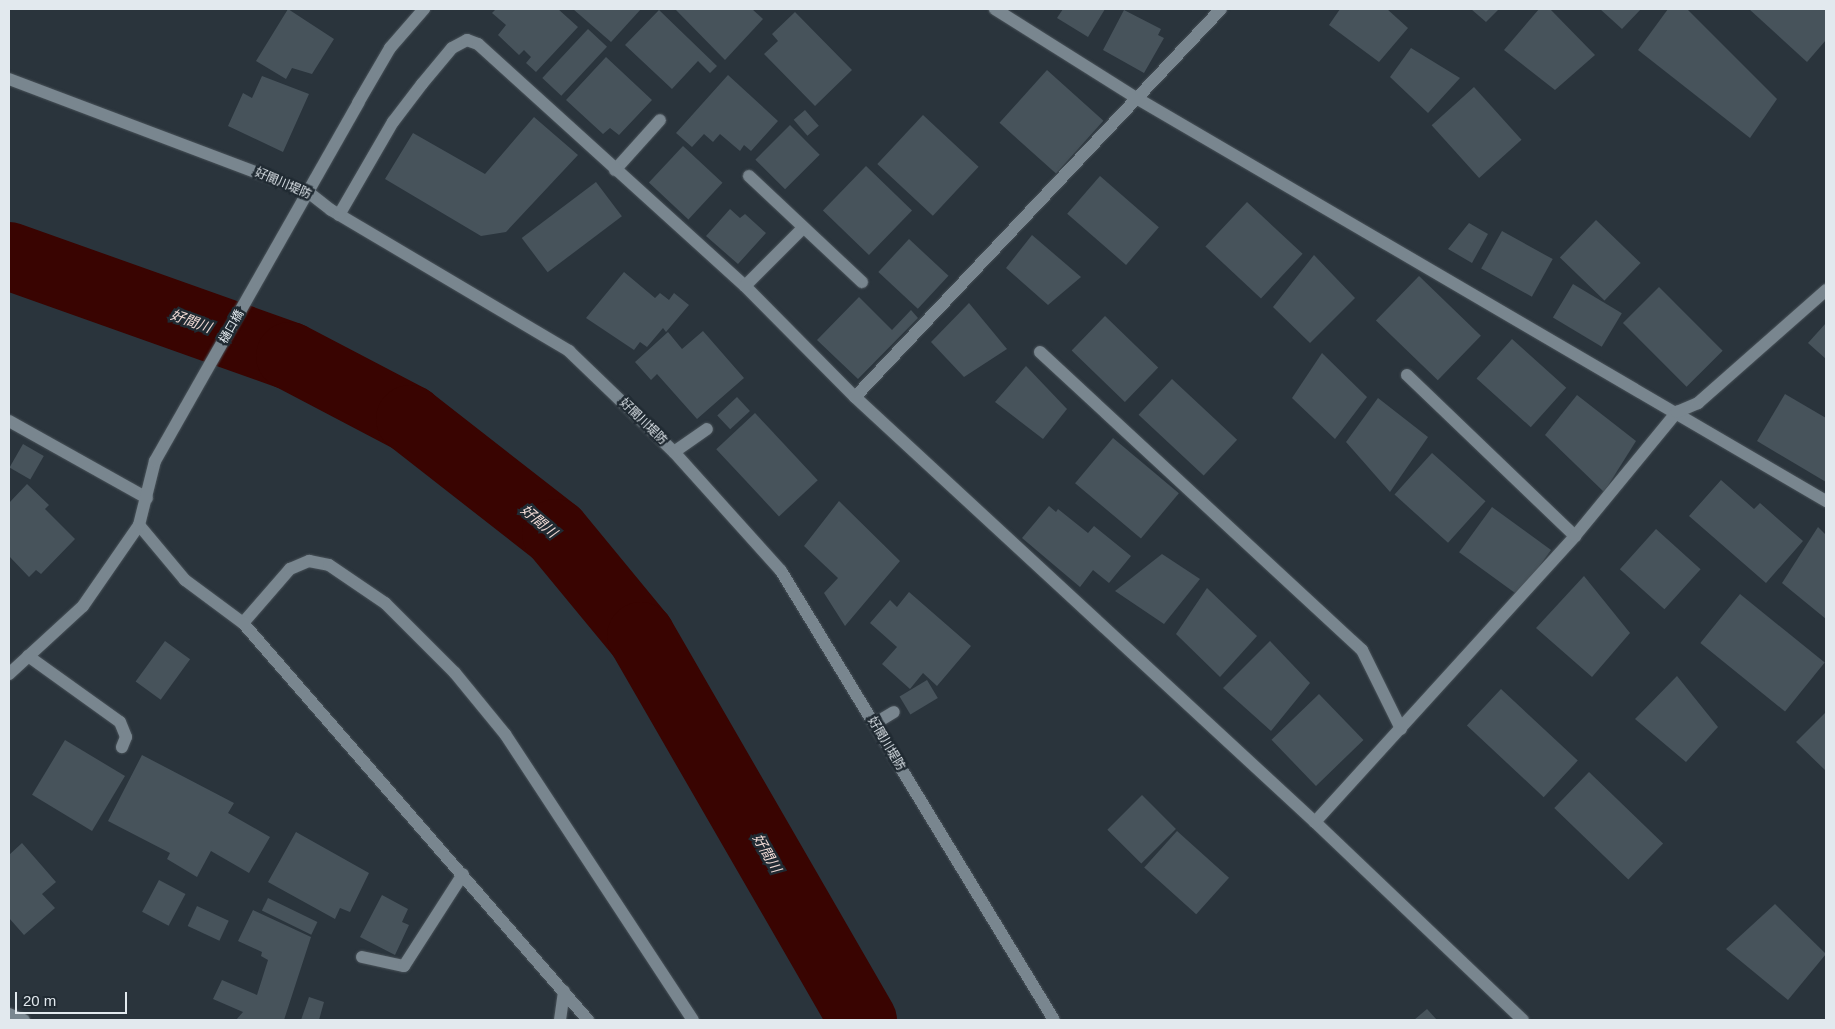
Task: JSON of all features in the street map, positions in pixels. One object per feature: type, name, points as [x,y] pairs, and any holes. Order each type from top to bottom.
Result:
[{"type":"street","name":"樋口橋","points":[[140,525],[155,461],[390,48],[424,9]]},
{"type":"street","points":[[995,9],[1138,99],[1677,412],[1826,501]]},
{"type":"street","points":[[855,397],[1222,9]]},
{"type":"street","points":[[339,215],[393,122],[452,48],[467,40],[478,44],[517,77],[615,170],[745,286],[855,397],[1315,822],[1523,1020]]},
{"type":"street","name":"好間川堤防","points":[[9,79],[308,192],[339,215],[569,351],[674,452],[781,571],[1054,1020]]},
{"type":"street","points":[[615,170],[660,120]]},
{"type":"street","points":[[749,176],[862,282]]},
{"type":"street","points":[[745,286],[803,228]]},
{"type":"street","points":[[1315,822],[1575,536],[1677,412],[1698,403],[1826,290]]},
{"type":"street","points":[[1040,352],[1362,650],[1401,729]]},
{"type":"street","points":[[1407,375],[1575,536]]},
{"type":"street","points":[[9,421],[147,498]]},
{"type":"street","points":[[674,452],[707,429]]},
{"type":"street","points":[[9,674],[82,606],[140,525],[185,580],[243,623],[588,1020]]},
{"type":"street","points":[[243,623],[290,568],[309,561],[329,565],[385,603],[455,673],[505,734],[693,1020]]},
{"type":"street","points":[[28,656],[120,722],[126,737],[122,747]]},
{"type":"street","points":[[874,724],[894,712]]},
{"type":"street","points":[[362,957],[404,966],[463,874]]},
{"type":"street","points":[[560,1020],[564,991]]},
{"type":"street","points":[[9,1014],[24,1020]]},
{"type":"building","points":[[288,9],[334,39],[312,74],[292,68],[286,79],[256,61]]},
{"type":"building","points":[[496,9],[558,9],[578,27],[536,72],[526,63],[531,57],[524,50],[519,55],[498,35],[506,25],[492,13]]},
{"type":"building","points":[[573,9],[641,9],[611,42]]},
{"type":"building","points":[[675,9],[752,9],[763,19],[725,60]]},
{"type":"building","points":[[1063,9],[1105,9],[1088,37],[1057,18]]},
{"type":"building","points":[[1340,9],[1387,9],[1408,28],[1379,62],[1329,25]]},
{"type":"building","points":[[1471,9],[1499,9],[1486,22]]},
{"type":"building","points":[[1539,9],[1550,9],[1595,55],[1555,90],[1504,50]]},
{"type":"building","points":[[1600,9],[1641,9],[1622,29]]},
{"type":"building","points":[[1668,9],[1687,9],[1777,99],[1750,138],[1638,50]]},
{"type":"building","points":[[1749,9],[1826,9],[1826,40],[1807,62]]},
{"type":"building","points":[[659,10],[717,66],[710,73],[698,61],[672,89],[625,45]]},
{"type":"building","points":[[1124,10],[1161,29],[1158,35],[1164,38],[1144,73],[1103,50]]},
{"type":"building","points":[[795,12],[852,70],[815,106],[764,54],[778,41],[772,34]]},
{"type":"building","points":[[588,29],[607,47],[561,96],[542,78]]},
{"type":"building","points":[[1411,48],[1460,78],[1428,113],[1390,77]]},
{"type":"building","points":[[606,57],[652,100],[619,135],[610,128],[603,134],[566,100]]},
{"type":"building","points":[[1047,70],[1103,121],[1056,174],[999,123]]},
{"type":"building","points":[[728,75],[778,121],[751,151],[744,145],[740,151],[720,134],[713,142],[704,134],[692,147],[676,133]]},
{"type":"building","points":[[262,76],[309,94],[283,152],[228,126],[243,93],[252,98]]},
{"type":"building","points":[[1474,87],[1522,140],[1479,178],[1432,125]]},
{"type":"building","points":[[805,110],[819,126],[807,136],[794,120]]},
{"type":"building","points":[[923,115],[979,167],[933,216],[877,164]]},
{"type":"building","points":[[534,117],[578,155],[506,232],[481,236],[385,179],[413,133],[485,174]]},
{"type":"building","points":[[790,125],[820,155],[785,189],[755,160]]},
{"type":"building","points":[[683,146],[722,183],[688,219],[649,183]]},
{"type":"building","points":[[866,166],[912,210],[869,255],[823,211]]},
{"type":"building","points":[[1100,176],[1159,227],[1126,265],[1067,214]]},
{"type":"building","points":[[596,182],[622,216],[548,272],[522,238]]},
{"type":"building","points":[[1247,202],[1303,254],[1261,298],[1205,247]]},
{"type":"building","points":[[730,209],[740,218],[745,214],[766,233],[738,264],[706,236]]},
{"type":"building","points":[[1596,220],[1641,263],[1604,300],[1560,257]]},
{"type":"building","points":[[1469,223],[1488,234],[1472,263],[1448,249]]},
{"type":"building","points":[[1502,231],[1553,259],[1532,297],[1481,269]]},
{"type":"building","points":[[1032,235],[1081,277],[1048,305],[1006,268]]},
{"type":"building","points":[[909,239],[948,276],[918,309],[878,272]]},
{"type":"building","points":[[1314,255],[1355,298],[1310,343],[1273,307]]},
{"type":"building","points":[[624,272],[655,298],[660,293],[669,300],[674,293],[689,305],[666,332],[663,328],[647,347],[640,342],[634,350],[586,318]]},
{"type":"building","points":[[1419,276],[1481,336],[1438,380],[1376,321]]},
{"type":"building","points":[[1573,284],[1622,313],[1602,347],[1553,317]]},
{"type":"building","points":[[1659,287],[1723,351],[1687,387],[1623,323]]},
{"type":"building","points":[[859,297],[892,330],[911,310],[918,318],[858,379],[817,340]]},
{"type":"building","points":[[969,303],[1007,349],[964,377],[931,342]]},
{"type":"building","points":[[1105,316],[1158,367],[1125,402],[1072,351]]},
{"type":"building","points":[[1826,323],[1826,359],[1808,343]]},
{"type":"building","points":[[703,331],[744,378],[697,419],[657,374],[651,380],[635,362],[668,332],[682,349]]},
{"type":"building","points":[[1512,339],[1566,388],[1531,427],[1477,378]]},
{"type":"building","points":[[1322,353],[1367,397],[1335,439],[1292,398]]},
{"type":"building","points":[[1026,366],[1067,409],[1043,439],[995,402]]},
{"type":"building","points":[[1172,379],[1237,440],[1204,476],[1139,415]]},
{"type":"building","points":[[1785,394],[1826,418],[1826,482],[1757,441]]},
{"type":"building","points":[[1577,395],[1636,441],[1604,492],[1545,435]]},
{"type":"building","points":[[737,397],[750,411],[730,429],[717,415]]},
{"type":"building","points":[[1378,398],[1428,437],[1390,492],[1346,442]]},
{"type":"building","points":[[755,413],[818,480],[779,516],[716,449]]},
{"type":"building","points":[[1113,438],[1179,493],[1141,538],[1075,483]]},
{"type":"building","points":[[23,444],[44,456],[30,479],[10,467]]},
{"type":"building","points":[[1432,453],[1486,501],[1448,543],[1395,495]]},
{"type":"building","points":[[1721,480],[1754,509],[1760,503],[1803,541],[1766,583],[1689,516]]},
{"type":"building","points":[[27,484],[49,505],[45,509],[75,539],[41,574],[36,570],[29,577],[9,556],[9,503]]},
{"type":"building","points":[[839,501],[900,561],[845,626],[824,593],[838,578],[804,546]]},
{"type":"building","points":[[1049,506],[1056,512],[1058,509],[1088,533],[1094,526],[1131,556],[1109,583],[1093,570],[1080,587],[1022,538]]},
{"type":"building","points":[[1492,507],[1551,550],[1518,595],[1459,552]]},
{"type":"building","points":[[1818,527],[1826,535],[1826,619],[1782,583]]},
{"type":"building","points":[[1656,529],[1701,569],[1664,609],[1620,569]]},
{"type":"building","points":[[1162,554],[1200,579],[1164,624],[1115,591]]},
{"type":"building","points":[[1584,576],[1630,633],[1592,677],[1536,628]]},
{"type":"building","points":[[1207,588],[1257,636],[1220,677],[1176,634]]},
{"type":"building","points":[[909,592],[971,646],[937,686],[923,673],[910,689],[882,664],[897,647],[870,623],[890,600],[897,607]]},
{"type":"building","points":[[1740,594],[1825,663],[1785,712],[1700,643]]},
{"type":"building","points":[[165,641],[190,659],[161,700],[136,681]]},
{"type":"building","points":[[1270,641],[1310,683],[1271,731],[1223,688]]},
{"type":"building","points":[[1677,676],[1718,727],[1686,762],[1635,719]]},
{"type":"building","points":[[927,680],[938,698],[910,714],[900,696]]},
{"type":"building","points":[[1501,689],[1578,761],[1544,797],[1467,726]]},
{"type":"building","points":[[1319,694],[1363,740],[1316,786],[1272,740]]},
{"type":"building","points":[[1826,714],[1826,771],[1796,742]]},
{"type":"building","points":[[65,740],[125,776],[92,831],[32,795]]},
{"type":"building","points":[[142,755],[234,803],[228,813],[270,837],[249,873],[211,851],[197,877],[167,859],[170,853],[108,821]]},
{"type":"building","points":[[1589,772],[1663,844],[1628,880],[1554,808]]},
{"type":"building","points":[[1142,795],[1176,829],[1141,864],[1107,830]]},
{"type":"building","points":[[1177,831],[1229,878],[1196,914],[1144,867]]},
{"type":"building","points":[[296,832],[369,873],[350,912],[340,908],[335,919],[268,882]]},
{"type":"building","points":[[22,843],[56,882],[42,894],[55,908],[24,935],[9,918],[9,855]]},
{"type":"building","points":[[159,880],[185,894],[169,926],[142,912]]},
{"type":"building","points":[[382,895],[408,909],[402,922],[409,925],[395,955],[360,937]]},
{"type":"building","points":[[268,898],[317,922],[311,935],[262,911]]},
{"type":"building","points":[[1775,904],[1826,954],[1788,1000],[1726,949]]},
{"type":"building","points":[[197,906],[229,921],[219,941],[188,926]]},
{"type":"building","points":[[253,910],[311,937],[284,1020],[236,1020],[243,1012],[213,999],[222,980],[257,995],[268,960],[261,956],[262,952],[238,941]]},
{"type":"building","points":[[309,997],[324,1002],[319,1020],[301,1020]]},
{"type":"building","points":[[1427,1009],[1437,1020],[1414,1020]]},
{"type":"waterway","name":"好間川","points":[[9,256],[290,356],[410,419],[556,533],[641,636],[863,1020]]}]
